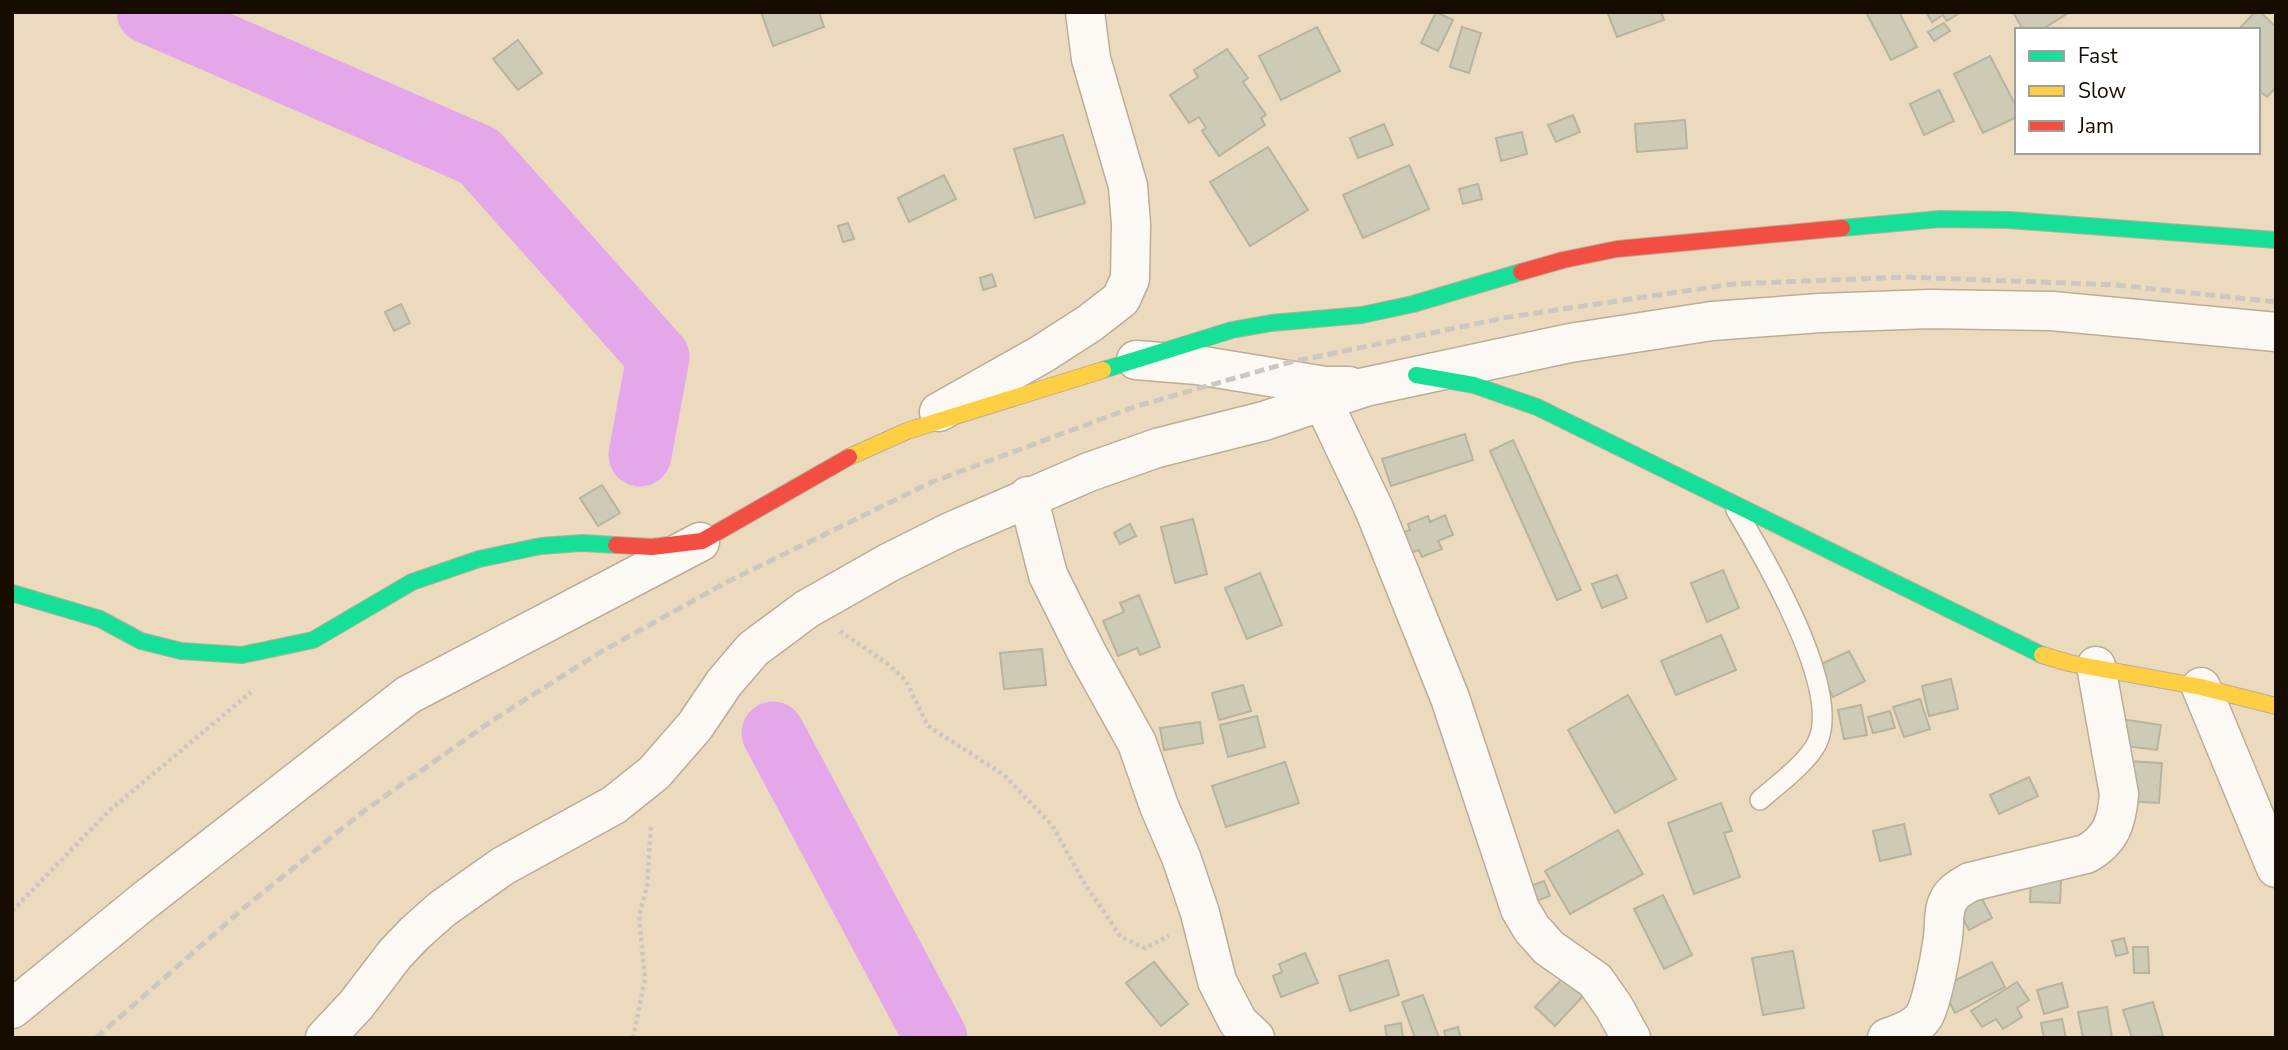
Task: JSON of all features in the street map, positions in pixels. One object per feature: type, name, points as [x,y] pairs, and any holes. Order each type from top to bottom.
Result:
[{"type":"street","points":[[12,1009],[144,901],[408,695],[702,541],[854,454],[907,430],[1042,354],[1121,299],[1130,279],[1131,224],[1128,186],[1102,103],[1085,12]]},
{"type":"street","points":[[907,430],[1233,330],[1271,323],[1362,315],[1413,304],[1563,260],[1617,249],[1940,219],[2009,220],[2276,240]]},
{"type":"street","points":[[325,1038],[356,1005],[402,947],[442,909],[503,866],[614,805],[654,773],[695,726],[724,683],[753,649],[807,609],[888,563],[1028,496],[1088,472],[1157,448],[1264,421],[1366,387],[1570,342],[1712,321],[1819,313],[1930,309],[2052,312],[2276,332]]},
{"type":"street","points":[[1136,360],[1197,365],[1325,386],[1366,387]]},
{"type":"street","points":[[1416,375],[1474,385],[1537,407],[2043,655],[2069,663],[2201,687],[2276,706]]},
{"type":"street","points":[[1323,402],[1374,509],[1450,698],[1520,909],[1532,929],[1549,948],[1595,981],[1614,1007],[1631,1038]]},
{"type":"street","points":[[1028,496],[1048,575],[1088,655],[1137,743],[1200,913],[1217,981],[1238,1021],[1255,1038]]},
{"type":"street","points":[[12,593],[100,619],[141,641],[181,651],[242,655],[313,640],[412,582],[479,559],[541,546],[582,543],[652,547],[702,541]]},
{"type":"street","points":[[1886,1038],[1910,1029],[1924,1016],[1931,997],[1946,908],[1951,896],[1958,889],[1970,883],[2086,854],[2100,846],[2111,833],[2118,815],[2119,794],[2096,666]]},
{"type":"street","points":[[2201,687],[2276,868]]},
{"type":"lane","points":[[1732,503],[1778,581],[1805,644],[1820,696],[1822,726],[1817,743],[1809,755],[1760,800]]},
{"type":"path","points":[[807,609],[889,665],[906,681],[928,726],[1004,775],[1052,825],[1083,881],[1121,937],[1145,948],[1169,936]]},
{"type":"path","points":[[12,911],[109,811],[259,685]]},
{"type":"path","points":[[633,1038],[645,979],[639,916],[647,886],[654,773]]},
{"type":"building","points":[[761,12],[819,12],[824,27],[773,46]]},
{"type":"building","points":[[1436,12],[1453,20],[1438,51],[1421,43]]},
{"type":"building","points":[[1661,12],[1664,20],[1617,37],[1608,14]]},
{"type":"building","points":[[1866,12],[1899,12],[1917,47],[1891,60]]},
{"type":"building","points":[[1926,12],[1961,12],[1947,21],[1943,15],[1932,22]]},
{"type":"building","points":[[2013,12],[2070,12],[2044,28],[2022,28]]},
{"type":"building","points":[[2255,12],[2260,12],[2276,27],[2276,87],[2267,97],[2260,92],[2260,28],[2240,28]]},
{"type":"building","points":[[1944,23],[1950,31],[1934,41],[1928,32]]},
{"type":"building","points":[[1317,27],[1340,71],[1281,100],[1259,56]]},
{"type":"building","points":[[1462,27],[1481,33],[1469,73],[1450,67]]},
{"type":"building","points":[[518,40],[542,73],[518,90],[493,59]]},
{"type":"building","points":[[1227,49],[1248,78],[1243,82],[1266,115],[1261,118],[1265,125],[1219,156],[1202,131],[1206,128],[1199,117],[1189,123],[1170,95],[1198,77],[1194,70]]},
{"type":"building","points":[[1990,56],[2015,104],[2015,118],[1983,133],[1954,74]]},
{"type":"building","points":[[1939,90],[1954,121],[1924,135],[1910,104]]},
{"type":"building","points":[[1573,115],[1580,132],[1556,142],[1548,125]]},
{"type":"building","points":[[1685,120],[1687,148],[1637,152],[1635,124]]},
{"type":"building","points":[[1384,124],[1393,145],[1358,158],[1350,138]]},
{"type":"building","points":[[1522,132],[1527,154],[1501,161],[1496,138]]},
{"type":"building","points":[[1063,135],[1085,203],[1035,218],[1014,149]]},
{"type":"building","points":[[1268,147],[1308,210],[1250,246],[1210,182]]},
{"type":"building","points":[[1409,165],[1429,209],[1363,238],[1343,195]]},
{"type":"building","points":[[944,175],[956,199],[909,222],[898,198]]},
{"type":"building","points":[[1478,184],[1482,199],[1463,204],[1459,189]]},
{"type":"building","points":[[848,223],[854,239],[843,242],[838,226]]},
{"type":"building","points":[[992,274],[996,286],[983,290],[980,278]]},
{"type":"building","points":[[401,304],[410,323],[394,331],[385,312]]},
{"type":"building","points":[[1465,434],[1473,460],[1391,486],[1382,459]]},
{"type":"building","points":[[1513,440],[1581,590],[1557,600],[1490,451]]},
{"type":"building","points":[[602,485],[620,513],[598,526],[580,498]]},
{"type":"building","points":[[1445,515],[1453,535],[1438,541],[1442,549],[1422,557],[1419,550],[1408,554],[1399,534],[1410,530],[1408,524],[1428,516],[1430,522]]},
{"type":"building","points":[[1193,519],[1207,574],[1175,583],[1161,527]]},
{"type":"building","points":[[1130,524],[1136,536],[1120,544],[1114,533]]},
{"type":"building","points":[[1723,570],[1739,608],[1707,622],[1691,583]]},
{"type":"building","points":[[1260,573],[1282,625],[1247,639],[1225,588]]},
{"type":"building","points":[[1617,575],[1627,598],[1602,608],[1592,584]]},
{"type":"building","points":[[1139,595],[1160,647],[1140,655],[1137,648],[1118,656],[1103,621],[1124,612],[1120,603]]},
{"type":"building","points":[[1721,635],[1736,670],[1676,695],[1661,661]]},
{"type":"building","points":[[1042,649],[1046,685],[1004,689],[1000,653]]},
{"type":"building","points":[[1849,651],[1865,681],[1833,697],[1817,666]]},
{"type":"building","points":[[1951,679],[1958,709],[1929,716],[1922,686]]},
{"type":"building","points":[[1243,685],[1251,711],[1219,720],[1212,693]]},
{"type":"building","points":[[1628,695],[1676,779],[1615,813],[1568,730]]},
{"type":"building","points":[[1920,699],[1930,729],[1904,737],[1893,707]]},
{"type":"building","points":[[1861,705],[1867,735],[1844,739],[1838,710]]},
{"type":"building","points":[[1890,711],[1895,728],[1873,733],[1868,717]]},
{"type":"building","points":[[1257,716],[1265,747],[1228,757],[1220,725]]},
{"type":"building","points":[[2121,719],[2161,725],[2157,750],[2117,745]]},
{"type":"building","points":[[1200,722],[1203,743],[1164,750],[1160,728]]},
{"type":"building","points":[[2127,761],[2162,763],[2159,803],[2124,801]]},
{"type":"building","points":[[1285,762],[1299,803],[1226,827],[1212,786]]},
{"type":"building","points":[[2029,777],[2038,796],[1999,814],[1990,795]]},
{"type":"building","points":[[1721,803],[1732,831],[1724,833],[1740,877],[1694,894],[1668,823]]},
{"type":"building","points":[[1904,824],[1911,854],[1880,861],[1873,831]]},
{"type":"building","points":[[1618,830],[1643,874],[1570,914],[1545,871]]},
{"type":"building","points":[[2031,878],[2061,880],[2060,903],[2030,902]]},
{"type":"building","points":[[1544,881],[1550,896],[1531,903],[1525,888]]},
{"type":"building","points":[[1978,891],[1992,918],[1969,930],[1955,904]]},
{"type":"building","points":[[1663,895],[1692,955],[1664,969],[1634,909]]},
{"type":"building","points":[[2124,938],[2128,953],[2116,956],[2112,941]]},
{"type":"building","points":[[2133,947],[2148,947],[2149,973],[2134,973]]},
{"type":"building","points":[[1793,951],[1804,1008],[1763,1015],[1752,958]]},
{"type":"building","points":[[1305,953],[1318,983],[1281,997],[1273,976],[1282,972],[1279,964]]},
{"type":"building","points":[[1388,960],[1399,995],[1350,1011],[1339,976]]},
{"type":"building","points":[[1154,962],[1188,1004],[1161,1026],[1126,983]]},
{"type":"building","points":[[1992,962],[2005,987],[1955,1013],[1942,987]]},
{"type":"building","points":[[1566,975],[1586,993],[1555,1026],[1535,1007]]},
{"type":"building","points":[[2017,982],[2029,1000],[2017,1008],[2022,1017],[2003,1029],[1996,1019],[1982,1027],[1971,1011]]},
{"type":"building","points":[[2062,983],[2068,1007],[2044,1014],[2037,990]]},
{"type":"building","points":[[1423,995],[1439,1038],[1415,1038],[1402,1002]]},
{"type":"building","points":[[2153,1002],[2163,1036],[2132,1038],[2123,1010]]},
{"type":"building","points":[[2107,1007],[2112,1038],[2083,1038],[2078,1012]]},
{"type":"building","points":[[2062,1019],[2066,1038],[2044,1038],[2041,1023]]},
{"type":"building","points":[[1401,1023],[1403,1037],[1387,1038],[1385,1026]]},
{"type":"building","points":[[1458,1027],[1461,1038],[1446,1038],[1444,1031]]},
{"type":"waterway","points":[[148,12],[479,156],[658,357],[640,455]]},
{"type":"waterway","points":[[773,733],[936,1038]]},
{"type":"railway","points":[[96,1038],[245,907],[364,811],[493,720],[599,653],[725,583],[932,482],[1134,407],[1291,362],[1509,317],[1733,284],[1906,277],[2117,285],[2276,302]]},
{"type":"traffic: fast","points":[[1842,228],[1940,219],[2009,220],[2276,240]]},
{"type":"traffic: fast","points":[[1103,370],[1232,330],[1271,323],[1362,315],[1413,304],[1521,272]]},
{"type":"traffic: fast","points":[[1416,375],[1474,385],[1537,407],[2042,655]]},
{"type":"traffic: fast","points":[[12,593],[100,619],[141,641],[181,651],[242,655],[313,640],[412,582],[479,559],[541,546],[582,543],[616,545]]},
{"type":"traffic: slow","points":[[849,457],[907,431],[1103,370]]},
{"type":"traffic: slow","points":[[2042,655],[2069,663],[2201,687],[2276,706]]},
{"type":"traffic: jam","points":[[1521,272],[1617,249],[1842,228]]},
{"type":"traffic: jam","points":[[616,545],[652,547],[702,541],[849,457]]}]
